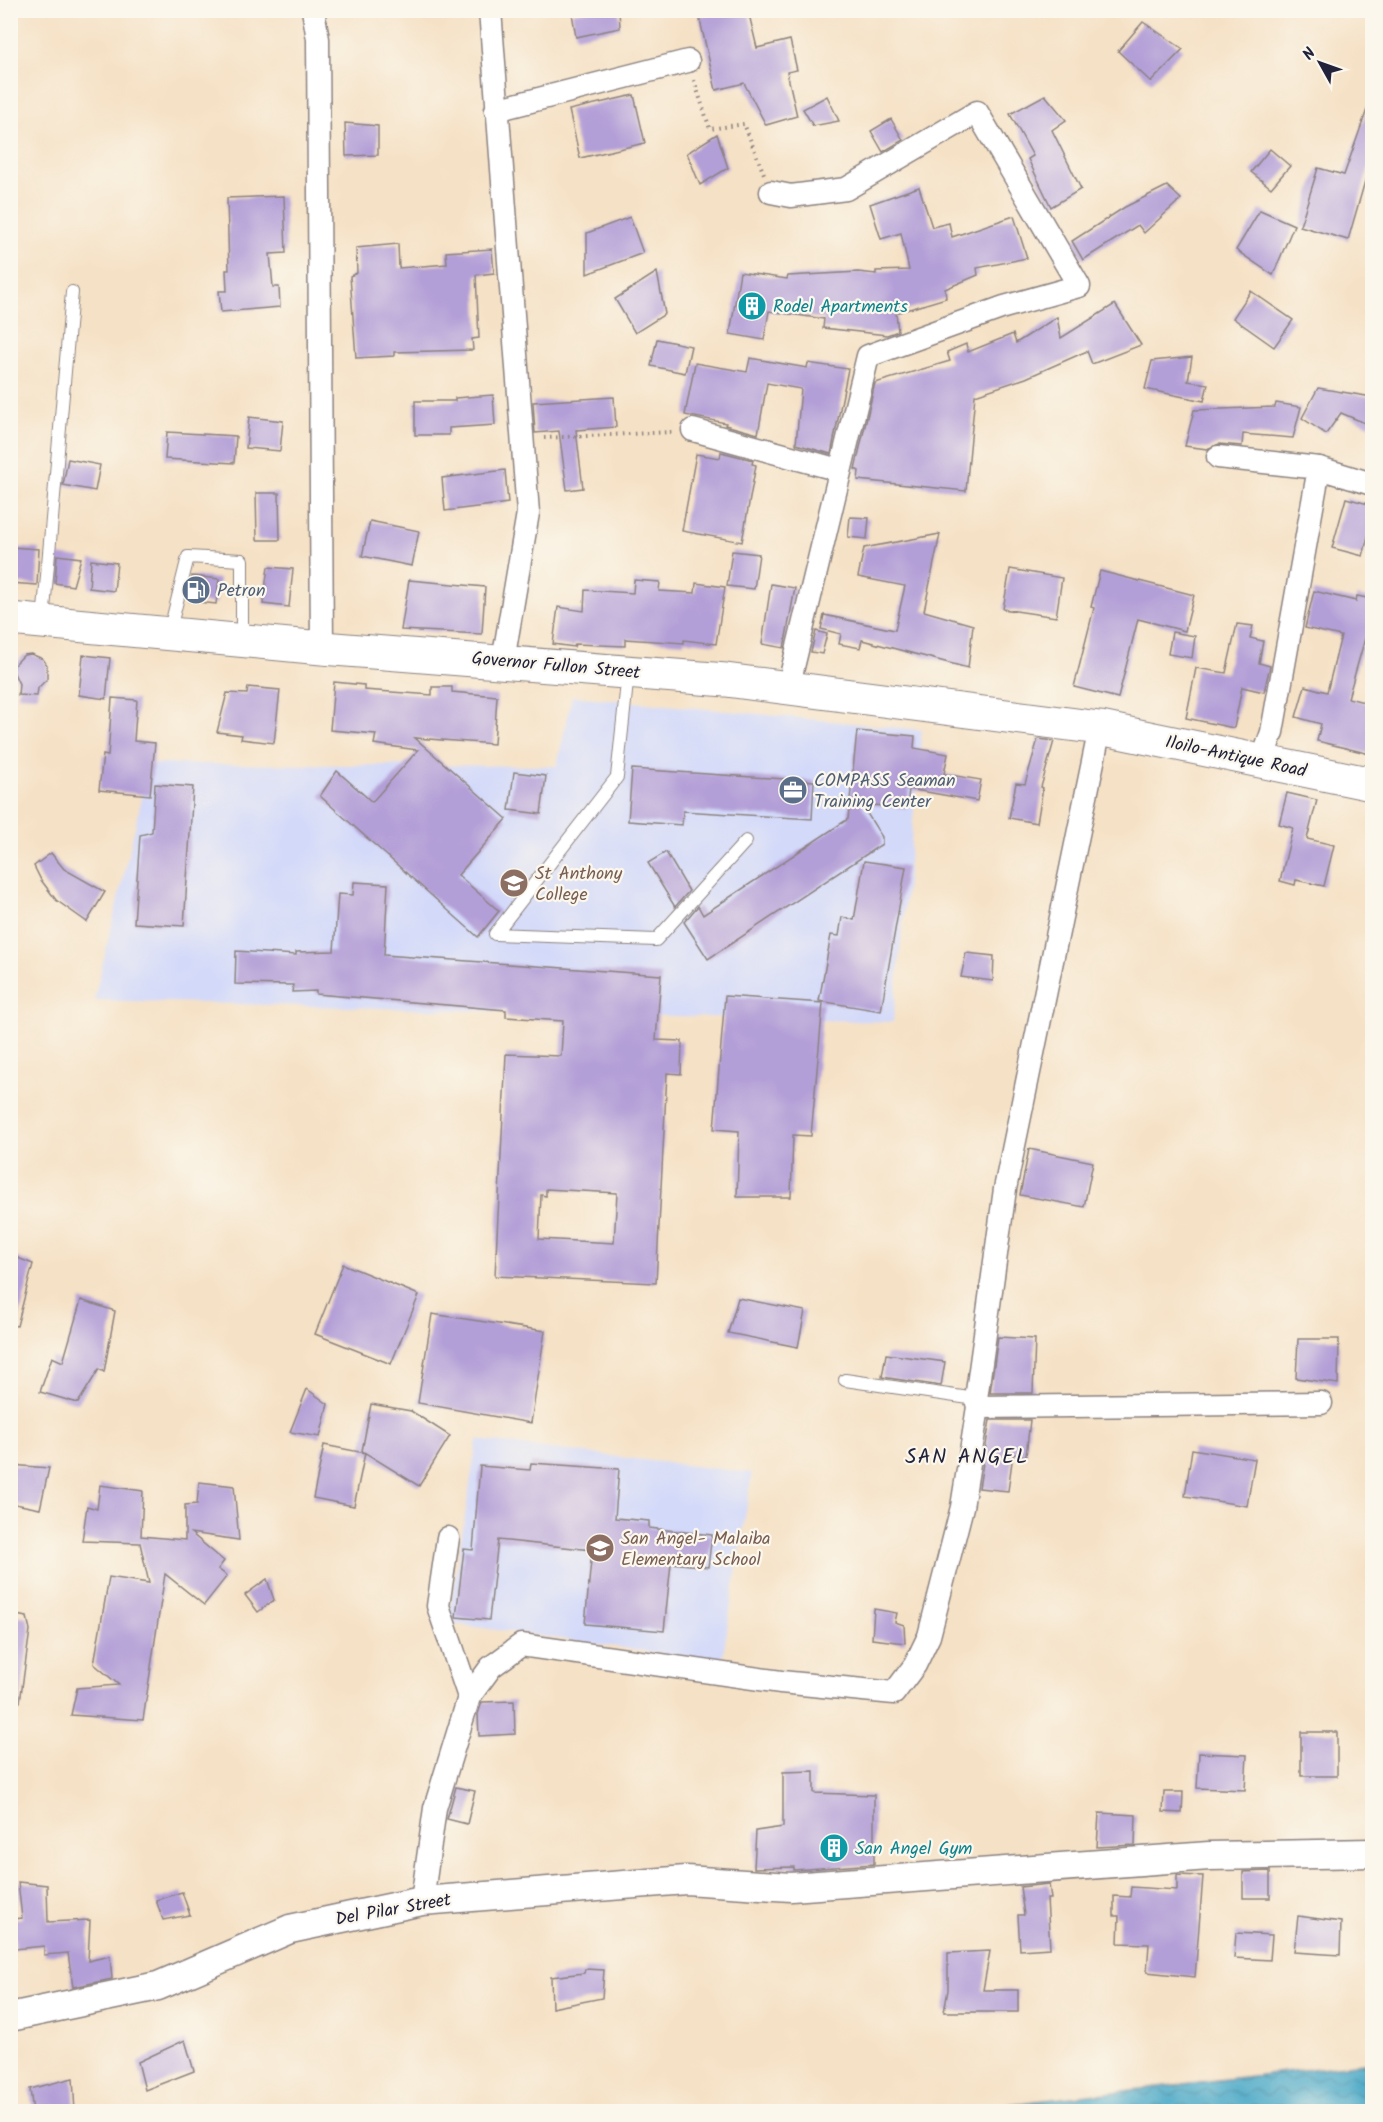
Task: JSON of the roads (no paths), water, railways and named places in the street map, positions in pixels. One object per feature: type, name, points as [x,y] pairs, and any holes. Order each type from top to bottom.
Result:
[{"type":"main road","name":"Governor Fullon Street","points":[[10,619],[322,648],[628,671],[788,688],[1100,728]]},
{"type":"main road","name":"Iloilo-Antique Road","points":[[1100,728],[1372,784]]},
{"type":"street","points":[[313,10],[318,39],[322,648]]},
{"type":"street","points":[[490,10],[528,513],[503,661]]},
{"type":"street","points":[[496,110],[688,61]]},
{"type":"street","points":[[771,192],[791,196],[846,189],[977,112],[1079,286],[1004,307],[868,356],[788,688]]},
{"type":"street","points":[[693,430],[839,470]]},
{"type":"street","points":[[1218,457],[1319,468],[1372,484]]},
{"type":"street","points":[[1262,761],[1272,732],[1319,468]]},
{"type":"street","points":[[422,1901],[435,1808],[469,1697],[490,1667],[521,1645],[781,1682],[894,1693],[915,1665],[929,1636],[962,1507],[1005,1189],[1100,728]]},
{"type":"street","points":[[977,1403],[1043,1409],[1321,1403]]},
{"type":"street","points":[[448,1538],[438,1606],[469,1697]]},
{"type":"street","name":"Del Pilar Street","points":[[10,2017],[158,1986],[290,1929],[422,1901],[686,1880],[791,1887],[1209,1856],[1372,1853]]},
{"type":"lane","points":[[43,622],[72,292]]},
{"type":"lane","points":[[169,634],[188,557],[242,560],[242,641]]},
{"type":"lane","points":[[628,671],[617,777],[495,934],[656,940],[746,841]]},
{"type":"lane","points":[[845,1380],[977,1403]]},
{"type":"water","points":[[1372,2062],[1372,2111],[951,2111]]},
{"type":"place","name":"Rodel Apartments","points":[[752,306]]},
{"type":"place","name":"Petron","points":[[196,590]]},
{"type":"place","name":"COMPASS Seaman Training Center","points":[[793,790]]},
{"type":"place","name":"St Anthony College","points":[[514,883]]},
{"type":"place","name":"San Angel- Malaiba Elementary School","points":[[600,1548]]},
{"type":"place","name":"San Angel Gym","points":[[834,1848]]},
{"type":"district","name":"SAN ANGEL","points":[[967,1456]]}]
